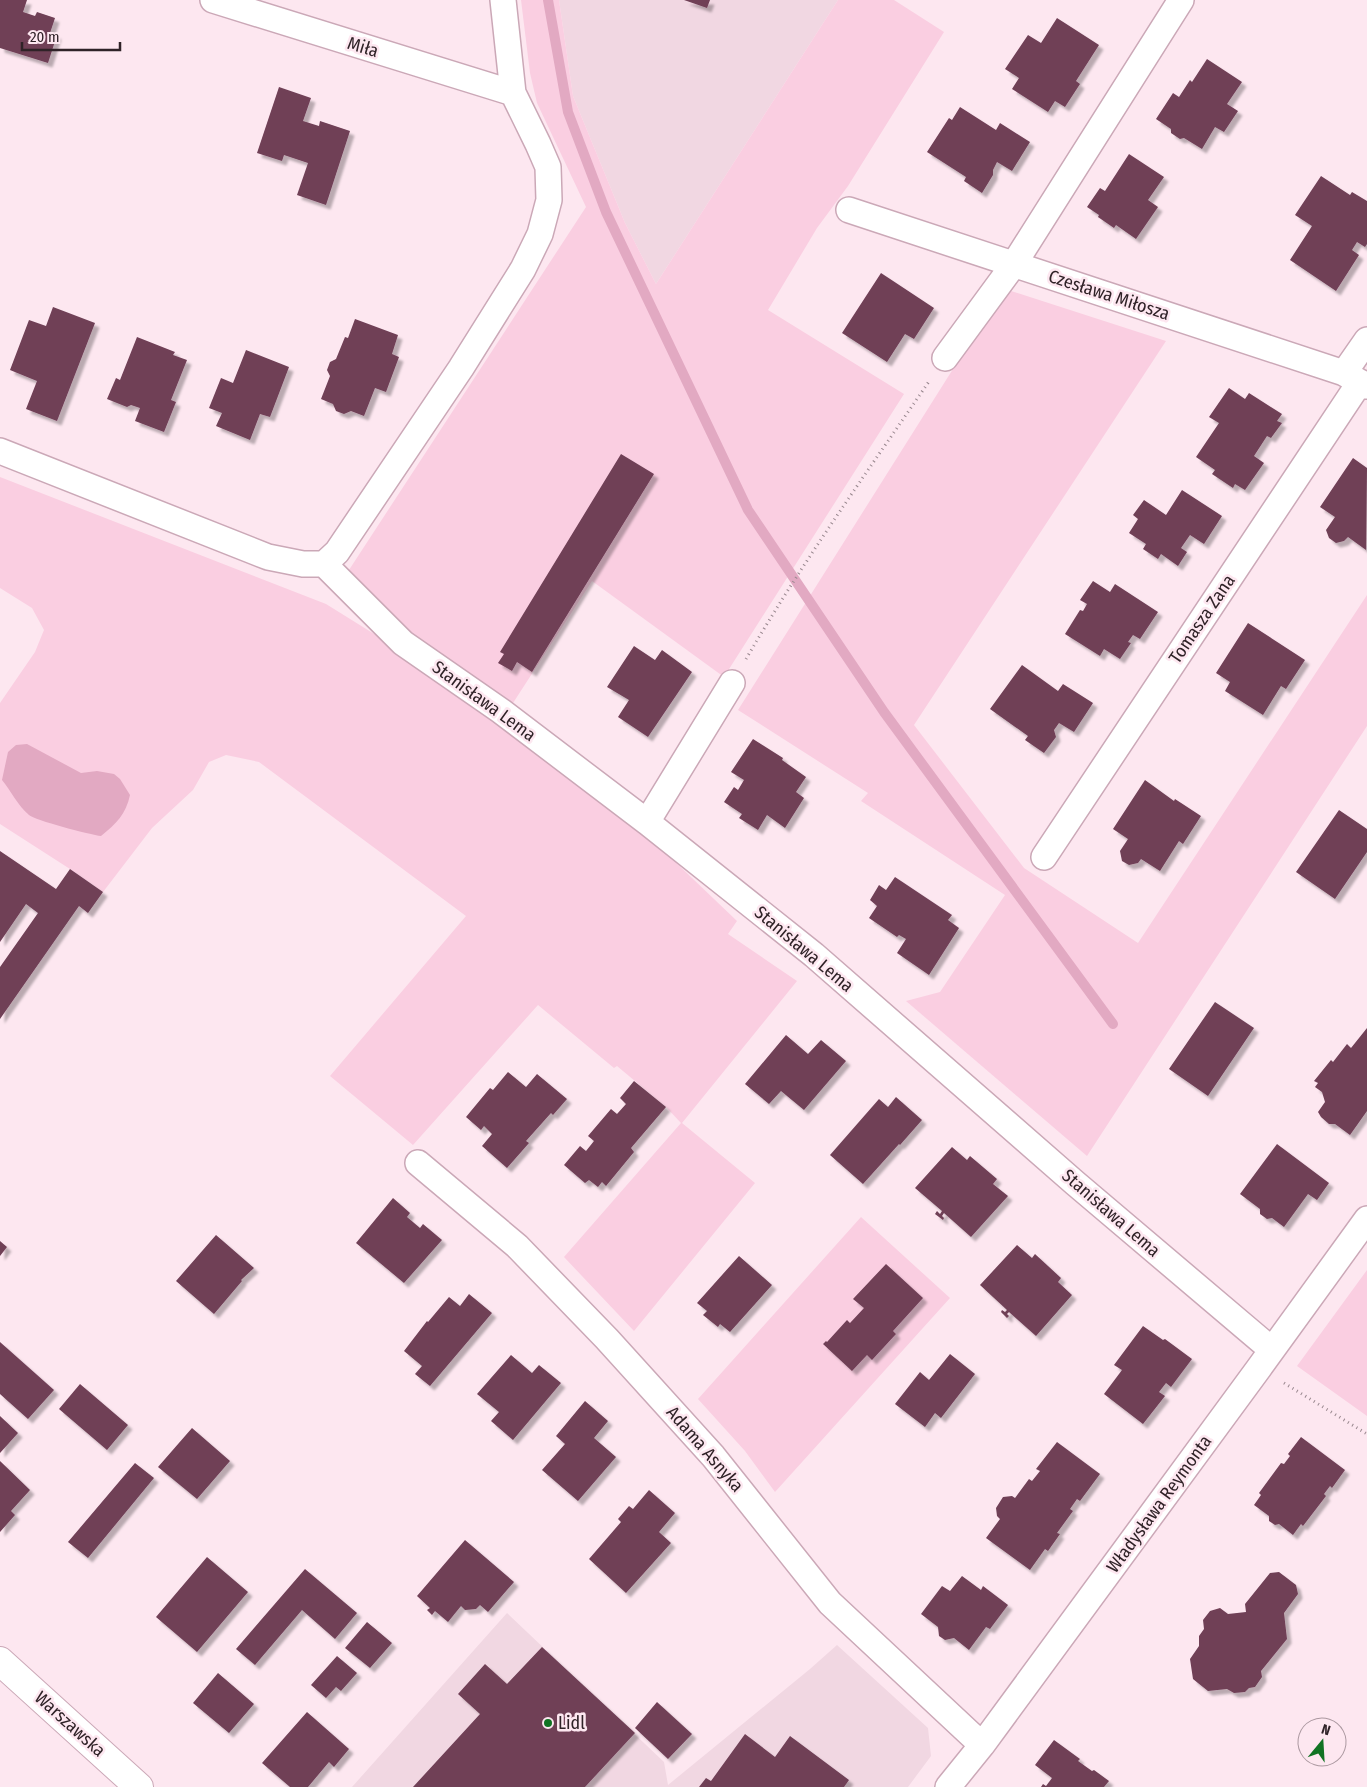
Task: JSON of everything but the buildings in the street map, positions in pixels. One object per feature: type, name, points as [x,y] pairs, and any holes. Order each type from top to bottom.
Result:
[{"type":"main road","name":"Warszawska","points":[[0,1661],[139,1787]]},
{"type":"street","name":"Miła","points":[[213,0],[513,94]]},
{"type":"street","points":[[0,451],[268,557],[303,564],[324,564],[337,552],[461,368],[523,269],[540,234],[549,200],[548,168],[513,94],[503,0]]},
{"type":"street","points":[[945,358],[1014,264],[1181,0]]},
{"type":"street","name":"Czesława Miłosza","points":[[849,210],[1357,380]]},
{"type":"street","name":"Tomasza Zana","points":[[1044,857],[1357,380],[1367,340]]},
{"type":"street","name":"Stanisława Lema","points":[[324,564],[403,643],[501,711],[647,822],[814,955],[1082,1189],[1266,1359]]},
{"type":"street","points":[[647,822],[732,683]]},
{"type":"street","name":"Adama Asnyka","points":[[418,1163],[517,1246],[607,1339],[713,1456],[830,1603],[982,1745]]},
{"type":"street","name":"Władysława Reymonta","points":[[948,1787],[982,1745],[1266,1359],[1367,1218]]},
{"type":"path","points":[[732,683],[776,607],[945,358]]},
{"type":"path","points":[[1266,1359],[1367,1434]]},
{"type":"shaded area","points":[[521,0],[559,0],[573,96],[625,223],[656,284],[838,0],[894,0],[944,32],[848,186],[817,228],[768,310],[904,394],[724,677],[592,581],[513,703],[403,627],[347,573],[586,207],[537,103],[530,73]]},
{"type":"shaded area","points":[[559,0],[838,0],[656,284],[625,223],[573,96]]},
{"type":"shaded area","points":[[1008,290],[1166,341],[914,725],[1024,868],[1138,943],[1367,595],[1367,726],[1087,1156],[906,1001],[940,992],[1005,895],[861,801],[868,793],[738,710],[953,369]]},
{"type":"shaded area","points":[[0,477],[326,604],[408,655],[579,784],[669,856],[737,921],[728,934],[797,981],[682,1123],[755,1183],[634,1331],[564,1257],[681,1123],[666,1107],[617,1066],[614,1068],[538,1005],[413,1145],[330,1076],[466,916],[259,762],[226,755],[209,762],[193,790],[152,828],[103,892],[0,824],[0,703],[35,652],[44,630],[32,608],[0,588]]},
{"type":"shaded area","points":[[27,744],[81,773],[97,771],[114,774],[120,779],[130,795],[126,808],[120,818],[101,836],[51,824],[29,815],[2,780],[8,752],[16,745]]},
{"type":"shaded area","points":[[861,1217],[950,1298],[775,1492],[745,1451],[698,1399]]},
{"type":"shaded area","points":[[1367,1270],[1367,1416],[1297,1366]]},
{"type":"shaded area","points":[[507,1613],[664,1762],[668,1785],[837,1645],[928,1728],[931,1756],[908,1787],[352,1787]]},
{"type":"waterway","points":[[548,0],[568,112],[606,212],[748,510],[884,712],[1113,1024]]},
{"type":"place","name":"Lidl","points":[[548,1723]]}]
